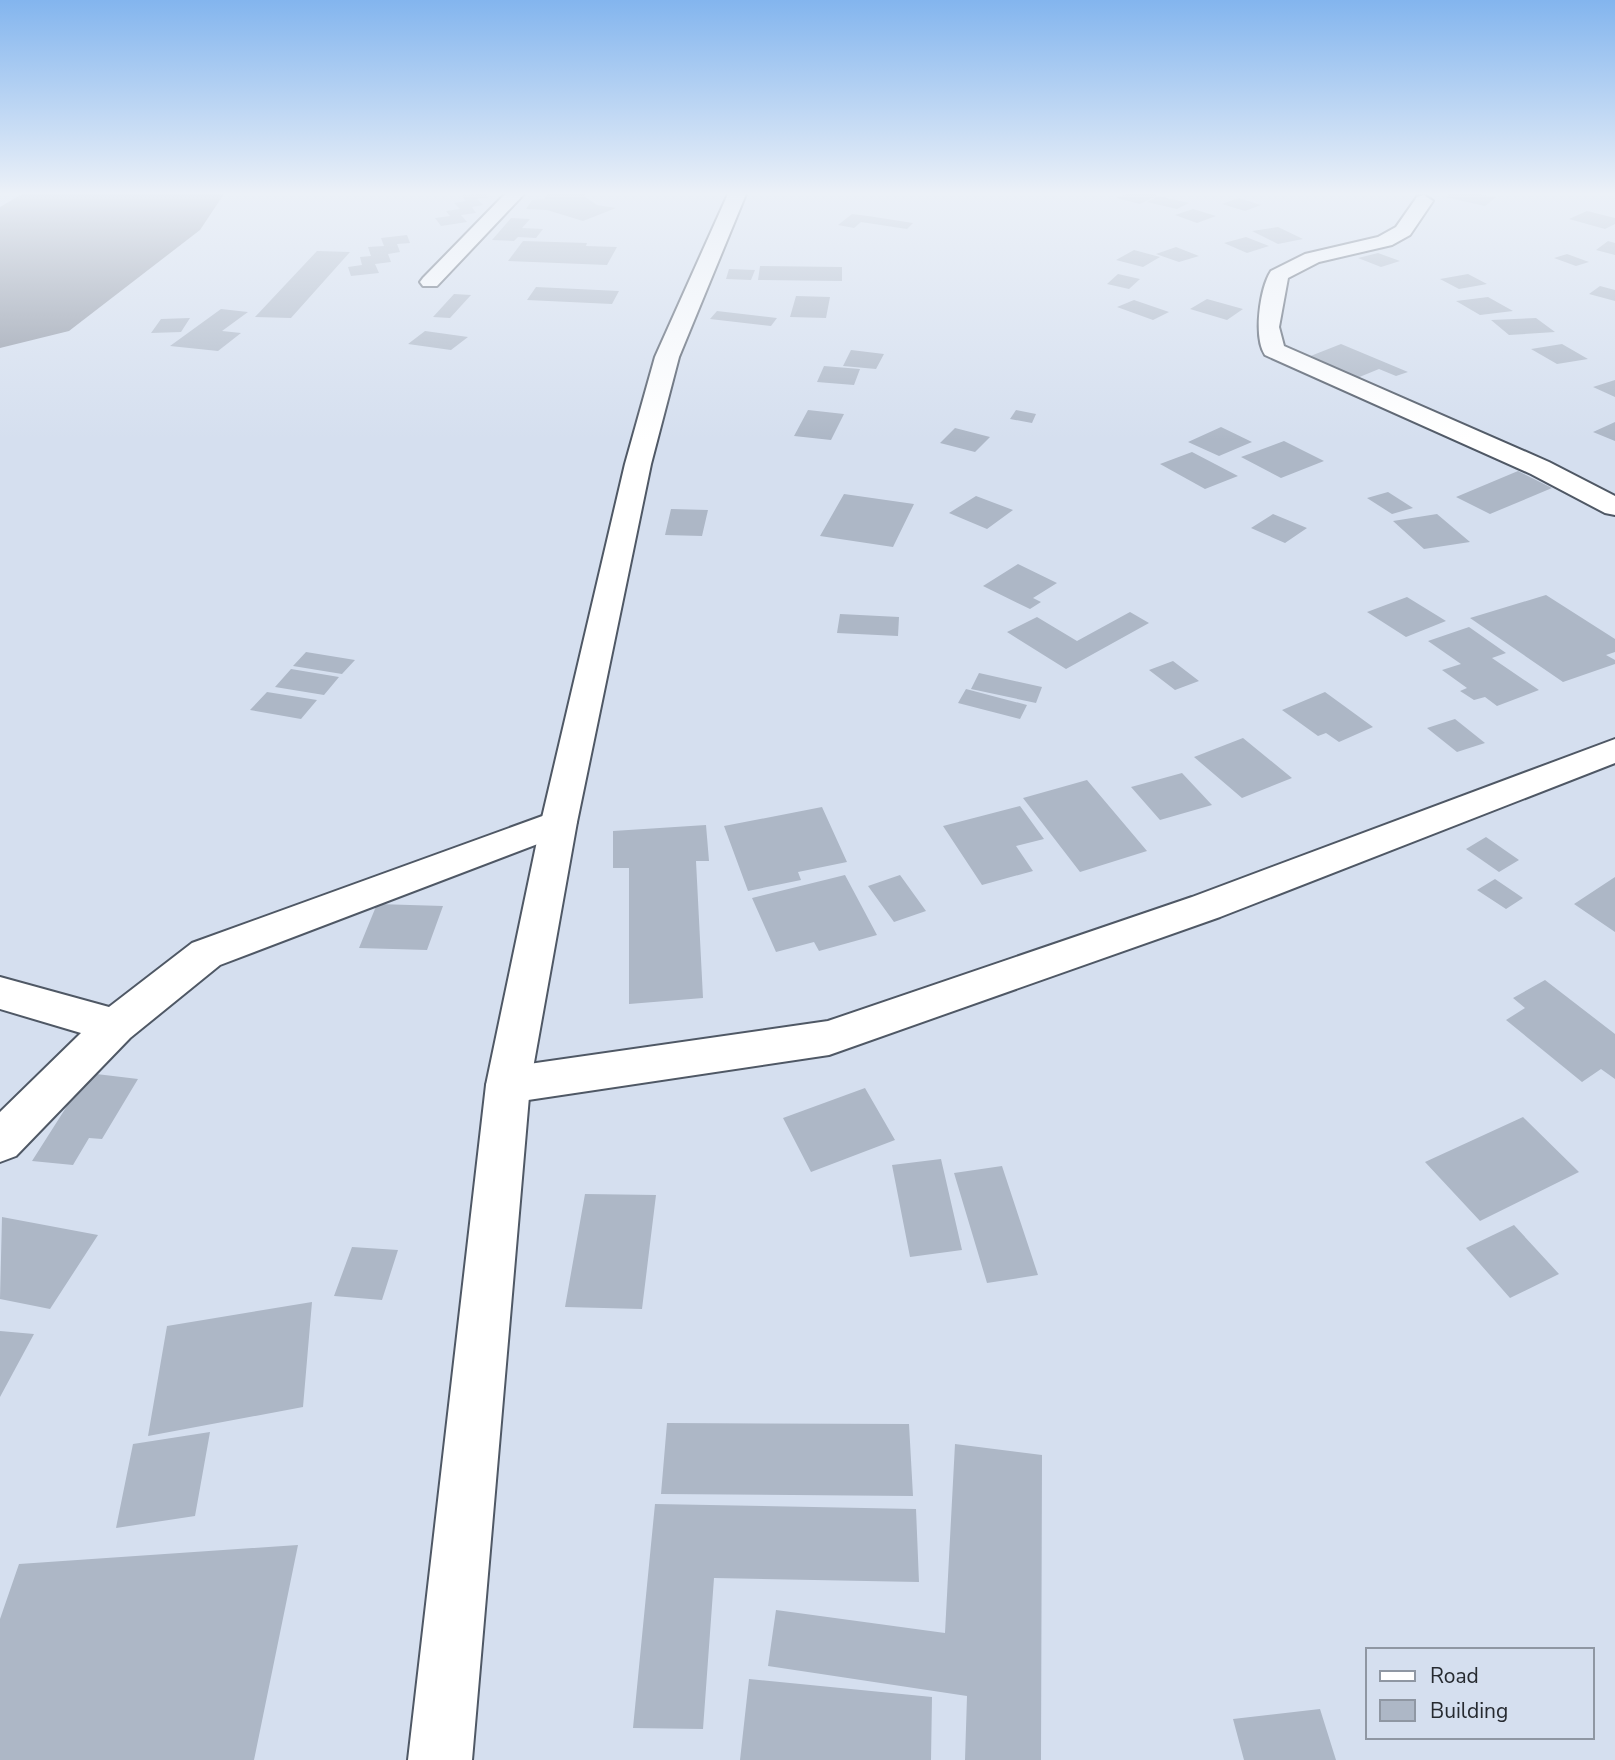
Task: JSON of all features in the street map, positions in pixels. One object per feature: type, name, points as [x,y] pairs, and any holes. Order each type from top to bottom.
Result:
[{"type":"main road","points":[[430,282],[436,276]]},
{"type":"main road","points":[[439,1760],[508,1085],[559,822],[638,464],[667,357],[702,276]]},
{"type":"main road","points":[[1278,276],[1268,327],[1273,350],[1540,468],[1615,507]]},
{"type":"main road","points":[[508,1085],[829,1038],[1206,907],[1615,750]]},
{"type":"main road","points":[[0,1142],[116,1026],[206,954],[559,822]]},
{"type":"main road","points":[[0,993],[116,1026]]},
{"type":"building","points":[[293,276],[328,276],[291,318],[255,317]]},
{"type":"building","points":[[727,276],[753,276],[751,280],[726,279]]},
{"type":"building","points":[[759,276],[842,276],[842,281],[758,280]]},
{"type":"building","points":[[1116,276],[1140,279],[1129,289],[1107,284]]},
{"type":"building","points":[[1472,276],[1487,284],[1459,289],[1440,279]]},
{"type":"building","points":[[1600,286],[1615,290],[1615,301],[1589,294]]},
{"type":"building","points":[[536,287],[619,291],[612,304],[527,300]]},
{"type":"building","points":[[454,294],[471,295],[450,318],[433,317]]},
{"type":"building","points":[[796,296],[830,297],[826,318],[790,317]]},
{"type":"building","points":[[1488,297],[1513,311],[1480,315],[1456,301]]},
{"type":"building","points":[[1207,299],[1243,309],[1227,320],[1190,309]]},
{"type":"building","points":[[1134,300],[1169,312],[1153,320],[1117,307]]},
{"type":"building","points":[[221,309],[248,312],[222,331],[241,333],[218,351],[170,346]]},
{"type":"building","points":[[717,311],[777,318],[771,326],[710,319]]},
{"type":"building","points":[[190,318],[181,332],[151,333],[161,319]]},
{"type":"building","points":[[1536,318],[1555,332],[1509,335],[1491,320]]},
{"type":"building","points":[[425,331],[468,337],[451,350],[408,344]]},
{"type":"building","points":[[1341,344],[1408,372],[1396,376],[1379,369],[1357,378],[1308,357]]},
{"type":"building","points":[[1562,344],[1588,359],[1557,364],[1531,349]]},
{"type":"building","points":[[851,350],[884,354],[876,369],[843,366]]},
{"type":"building","points":[[824,366],[860,369],[854,385],[817,382]]},
{"type":"building","points":[[1615,380],[1615,397],[1593,387]]},
{"type":"building","points":[[808,410],[844,414],[831,440],[794,436]]},
{"type":"building","points":[[1016,410],[1036,414],[1032,423],[1010,419]]},
{"type":"building","points":[[1615,422],[1615,441],[1593,432]]},
{"type":"building","points":[[1221,427],[1252,442],[1219,456],[1188,442]]},
{"type":"building","points":[[955,428],[990,437],[975,452],[940,443]]},
{"type":"building","points":[[1284,441],[1324,461],[1281,478],[1241,457]]},
{"type":"building","points":[[1192,452],[1238,476],[1205,489],[1160,464]]},
{"type":"building","points":[[1518,471],[1552,488],[1490,514],[1456,497]]},
{"type":"building","points":[[1388,492],[1413,508],[1392,514],[1367,498]]},
{"type":"building","points":[[844,494],[914,504],[893,547],[820,536]]},
{"type":"building","points":[[976,496],[1013,510],[987,529],[949,513]]},
{"type":"building","points":[[671,509],[708,510],[702,536],[665,535]]},
{"type":"building","points":[[1273,514],[1307,528],[1285,543],[1251,528]]},
{"type":"building","points":[[1437,514],[1470,542],[1424,549],[1393,521]]},
{"type":"building","points":[[1018,564],[1057,583],[1033,598],[1041,602],[1030,609],[983,586]]},
{"type":"building","points":[[1546,595],[1615,639],[1615,652],[1606,655],[1615,660],[1615,664],[1563,682],[1470,618]]},
{"type":"building","points":[[1407,597],[1446,621],[1406,637],[1367,612]]},
{"type":"building","points":[[1130,612],[1149,623],[1066,669],[1007,632],[1037,617],[1077,641]]},
{"type":"building","points":[[840,614],[899,617],[898,636],[837,633]]},
{"type":"building","points":[[1469,627],[1506,653],[1492,658],[1539,690],[1497,706],[1485,697],[1474,700],[1460,691],[1467,688],[1442,670],[1461,664],[1428,641]]},
{"type":"building","points":[[306,652],[355,660],[342,674],[293,666]]},
{"type":"building","points":[[1173,661],[1199,681],[1175,690],[1149,670]]},
{"type":"building","points":[[291,669],[339,677],[324,695],[275,687]]},
{"type":"building","points":[[979,673],[1042,687],[1036,703],[971,689]]},
{"type":"building","points":[[966,689],[1027,705],[1020,719],[958,703]]},
{"type":"building","points":[[267,692],[317,700],[301,719],[250,710]]},
{"type":"building","points":[[1325,692],[1373,727],[1339,742],[1326,733],[1318,736],[1282,710]]},
{"type":"building","points":[[1455,719],[1485,743],[1457,752],[1427,728]]},
{"type":"building","points":[[1243,738],[1292,778],[1242,798],[1194,757]]},
{"type":"building","points":[[1182,773],[1212,805],[1160,820],[1131,787]]},
{"type":"building","points":[[1087,780],[1147,851],[1080,872],[1023,798]]},
{"type":"building","points":[[1020,806],[1044,839],[1016,846],[1033,871],[982,885],[943,826]]},
{"type":"building","points":[[822,807],[847,862],[798,872],[801,880],[748,891],[724,826]]},
{"type":"building","points":[[706,825],[709,861],[696,861],[703,998],[629,1004],[629,868],[613,868],[613,831]]},
{"type":"building","points":[[1486,837],[1519,860],[1499,872],[1466,849]]},
{"type":"building","points":[[845,875],[877,935],[819,951],[814,942],[776,952],[752,898]]},
{"type":"building","points":[[900,875],[926,911],[894,922],[868,886]]},
{"type":"building","points":[[1615,877],[1615,932],[1574,904]]},
{"type":"building","points":[[1495,879],[1523,898],[1506,909],[1477,890]]},
{"type":"building","points":[[377,904],[443,906],[427,950],[359,948]]},
{"type":"building","points":[[1545,980],[1615,1034],[1615,1079],[1601,1069],[1582,1082],[1506,1020],[1525,1008],[1513,998]]},
{"type":"building","points":[[88,1073],[138,1079],[102,1139],[89,1138],[73,1165],[32,1161]]},
{"type":"building","points":[[865,1088],[895,1140],[811,1172],[783,1118]]},
{"type":"building","points":[[1523,1117],[1579,1172],[1480,1221],[1425,1162]]},
{"type":"building","points":[[941,1159],[962,1250],[910,1257],[892,1165]]},
{"type":"building","points":[[1002,1166],[1038,1275],[987,1283],[954,1173]]},
{"type":"building","points":[[585,1194],[656,1195],[642,1309],[565,1307]]},
{"type":"building","points":[[2,1217],[98,1235],[50,1309],[0,1299]]},
{"type":"building","points":[[1514,1225],[1559,1274],[1510,1298],[1466,1248]]},
{"type":"building","points":[[352,1247],[398,1250],[382,1300],[334,1296]]},
{"type":"building","points":[[312,1302],[303,1407],[148,1436],[167,1326]]},
{"type":"building","points":[[0,1331],[34,1334],[0,1397]]},
{"type":"building","points":[[667,1423],[909,1424],[913,1496],[661,1494]]},
{"type":"building","points":[[210,1432],[195,1516],[116,1528],[133,1444]]},
{"type":"building","points":[[955,1444],[1042,1455],[1041,1760],[965,1760],[967,1696],[768,1666],[776,1610],[945,1633]]},
{"type":"building","points":[[655,1504],[916,1509],[919,1582],[714,1578],[703,1729],[633,1728]]},
{"type":"building","points":[[298,1545],[254,1760],[0,1760],[0,1619],[19,1564]]},
{"type":"building","points":[[749,1679],[932,1697],[931,1760],[740,1760]]},
{"type":"building","points":[[1320,1709],[1336,1760],[1244,1760],[1233,1719]]},
{"type":"runway","points":[[0,290],[20,276]]}]
